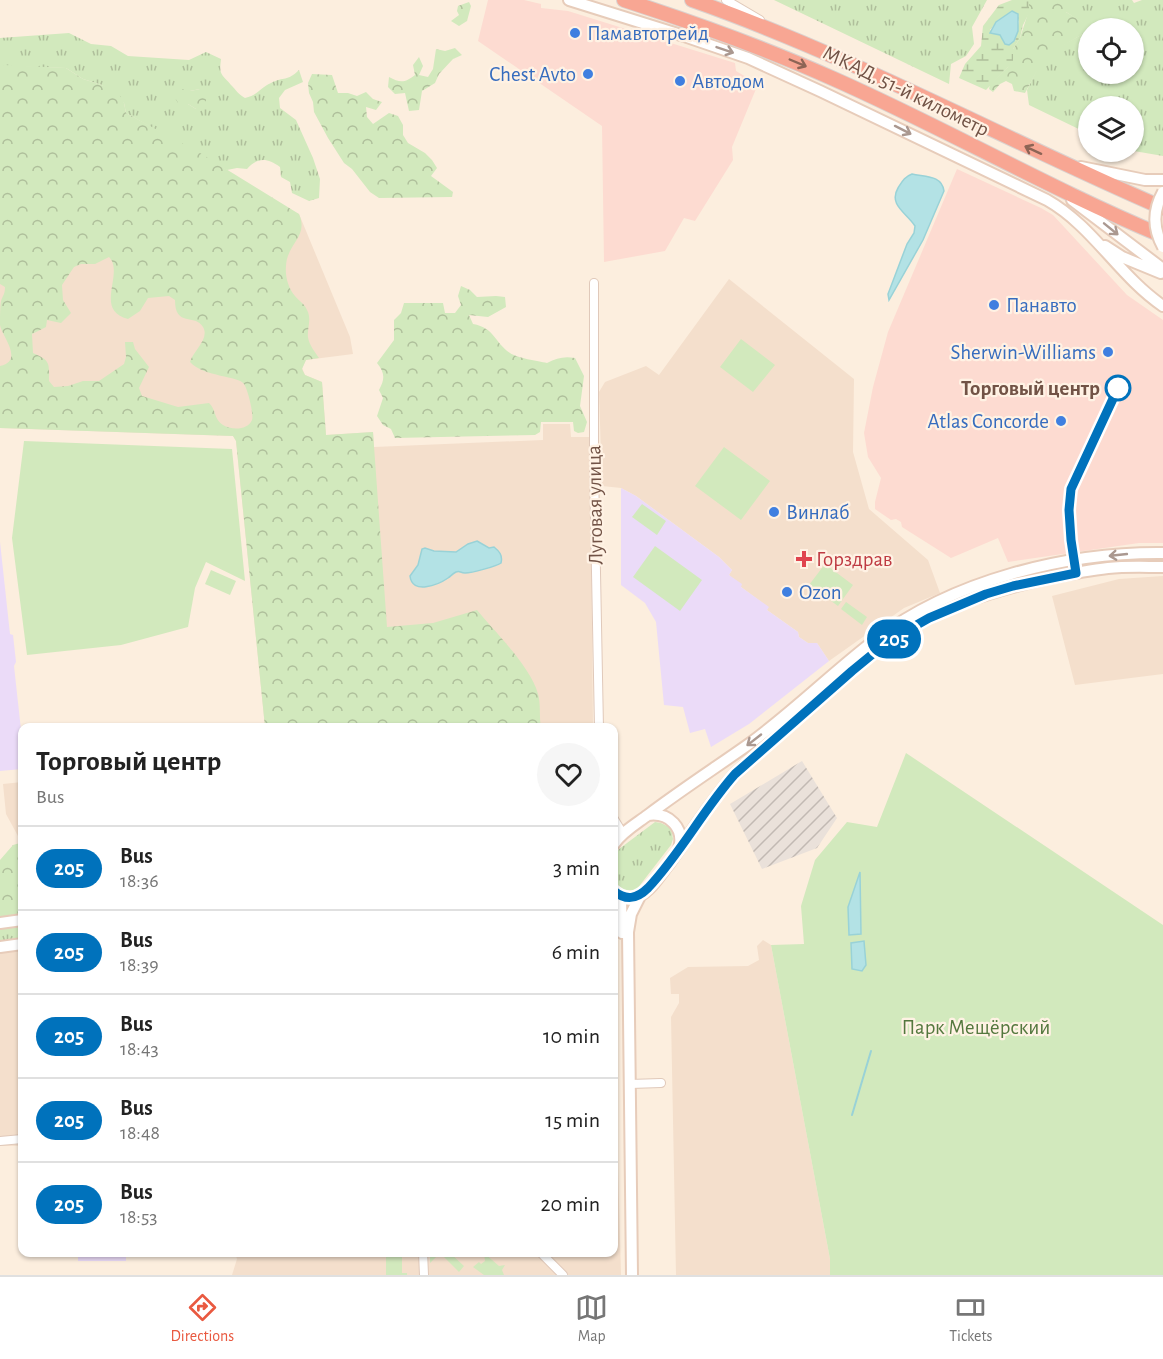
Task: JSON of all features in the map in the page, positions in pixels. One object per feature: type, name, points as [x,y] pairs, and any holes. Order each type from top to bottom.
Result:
[{"type":"highway","name":"МКАД, 51-й километр","points":[[624,0],[754,46],[834,79],[1047,183],[1163,236]]},
{"type":"highway","name":"МКАД, 51-й километр","points":[[692,0],[784,34],[842,59],[1058,162],[1163,208]]},
{"type":"street","points":[[569,0],[681,35],[758,63],[1047,200],[1067,212],[1146,294],[1163,306]]},
{"type":"street","points":[[726,0],[784,34]]},
{"type":"street","points":[[1058,162],[1121,176],[1163,180]]},
{"type":"street","points":[[1047,183],[1163,271]]},
{"type":"street","points":[[1163,192],[1156,208],[1155,222],[1163,247]]},
{"type":"street","points":[[1088,233],[1122,257],[1163,271]]},
{"type":"street","name":"Луговая улица","points":[[594,284],[594,474],[599,723]]},
{"type":"street","points":[[618,839],[685,786],[751,743],[875,639],[926,608],[1010,574],[1074,560],[1137,553],[1163,553]]},
{"type":"street","points":[[632,1275],[628,932],[630,914],[640,896],[657,878],[722,788],[735,774],[880,648],[929,618],[986,594],[1013,586],[1108,568],[1163,567]]},
{"type":"street","points":[[647,815],[660,815],[674,822],[681,836],[679,849]]},
{"type":"street","points":[[618,826],[622,834]]},
{"type":"street","points":[[618,894],[625,898],[640,896]]},
{"type":"street","points":[[618,896],[621,901],[622,932],[625,1275]]},
{"type":"street","points":[[0,923],[18,921]]},
{"type":"street","points":[[0,947],[18,945]]},
{"type":"street","points":[[630,1083],[661,1083]]},
{"type":"street","points":[[0,1141],[18,1139]]},
{"type":"street","points":[[423,1257],[423,1275]]},
{"type":"street","points":[[545,1257],[563,1275]]},
{"type":"shaded area","points":[[488,0],[524,0],[541,4],[541,8],[568,11],[735,63],[736,71],[758,84],[732,147],[733,160],[695,221],[684,218],[665,251],[604,262],[602,126],[478,41]]},
{"type":"shaded area","points":[[0,92],[299,214],[350,337],[353,354],[306,360],[302,368],[305,375],[322,382],[326,435],[373,432],[374,447],[543,440],[543,424],[570,424],[571,437],[590,437],[593,723],[265,723],[236,441],[233,436],[0,428]]},
{"type":"shaded area","points":[[957,169],[1053,215],[1127,295],[1163,320],[1163,543],[1139,543],[1008,562],[998,538],[951,558],[902,527],[901,522],[896,519],[891,520],[875,509],[881,478],[868,457],[864,433],[873,387],[888,332]]},
{"type":"shaded area","points":[[729,279],[854,379],[853,452],[869,509],[928,560],[940,593],[904,608],[829,661],[817,643],[808,643],[799,637],[798,632],[767,610],[768,607],[741,587],[729,575],[732,570],[719,557],[636,496],[621,488],[602,486],[599,392],[605,382],[646,366],[659,375]]},
{"type":"shaded area","points":[[621,488],[636,496],[719,557],[732,570],[729,575],[742,584],[741,587],[769,607],[767,610],[798,632],[799,637],[808,643],[817,643],[829,661],[749,724],[711,747],[705,729],[690,733],[683,707],[664,705],[656,622],[645,603],[621,585]]},
{"type":"shaded area","points":[[0,542],[10,634],[13,635],[20,723],[18,723],[18,769],[0,771]]},
{"type":"shaded area","points":[[1163,576],[1163,674],[1075,685],[1052,596],[1119,579]]},
{"type":"shaded area","points":[[802,761],[837,818],[817,848],[762,869],[730,804]]},
{"type":"shaded area","points":[[18,782],[18,836],[6,814],[3,784]]},
{"type":"shaded area","points":[[18,917],[18,1146],[0,1146],[0,919]]},
{"type":"shaded area","points":[[763,940],[771,945],[830,1259],[830,1275],[676,1275],[671,1017],[679,1003],[679,994],[671,994],[670,978],[688,967],[748,966],[759,960],[757,946]]},
{"type":"shaded area","points":[[618,1166],[621,1275],[232,1275],[236,1257],[618,1257]]},
{"type":"shaded area","points":[[78,1257],[126,1257],[126,1261],[78,1261]]},
{"type":"green space","points":[[774,0],[987,0],[972,27],[974,44],[966,56],[951,64],[949,84]]},
{"type":"green space","points":[[1012,0],[1029,0],[1029,13],[1020,38],[1013,49],[1013,62],[986,90],[959,78],[965,64],[981,46],[983,26],[999,5]],"holes":[[[1007,15],[1019,21],[1015,41],[1006,44],[1000,35],[990,30],[998,20]]]},
{"type":"green space","points":[[1029,0],[1066,0],[1066,12],[1078,19],[1078,37],[1045,56],[1025,93],[1014,91],[1012,84],[1006,81],[993,92],[989,89],[990,85],[1008,67],[1029,10]]},
{"type":"green space","points":[[1066,0],[1132,0],[1134,3],[1142,0],[1163,0],[1163,156],[1144,153],[1144,96],[1078,96],[1078,129],[1029,105],[1027,90],[1044,55],[1078,37],[1078,84],[1144,84],[1144,18],[1078,20],[1066,12]]},
{"type":"green space","points":[[469,2],[471,6],[467,21],[459,26],[451,21],[459,15],[458,6]]},
{"type":"green space","points":[[69,33],[91,44],[111,46],[128,56],[189,60],[206,52],[221,59],[222,74],[245,98],[275,81],[288,78],[299,70],[303,82],[285,90],[279,98],[280,108],[296,120],[313,158],[320,179],[319,198],[309,201],[292,193],[290,182],[281,177],[280,167],[271,162],[263,160],[255,162],[247,169],[227,170],[126,113],[124,103],[102,85],[83,79],[66,68],[0,66],[0,38]],"holes":[[[200,89],[196,109],[188,104],[190,91]]]},
{"type":"green space","points":[[455,48],[462,55],[453,59],[439,74],[435,83],[422,91],[419,110],[409,111],[405,93],[395,94],[388,87],[389,77],[402,81],[411,78],[415,75],[413,65],[419,57],[423,66],[419,75],[428,77],[433,69],[436,49],[445,51]]},
{"type":"green space","points":[[4,65],[66,68],[83,79],[102,85],[119,94],[126,113],[200,153],[299,214],[300,234],[287,258],[286,274],[290,289],[308,313],[309,340],[319,358],[306,360],[302,369],[305,375],[322,382],[326,435],[373,432],[387,627],[433,623],[477,610],[528,673],[539,698],[541,723],[265,723],[236,441],[233,436],[0,428],[0,366],[11,359],[11,353],[0,325],[1,301],[5,287],[0,284],[0,66]],"holes":[[[109,257],[114,272],[111,300],[118,314],[128,319],[140,311],[148,298],[169,296],[175,300],[178,314],[200,323],[205,331],[203,340],[190,362],[204,371],[235,379],[244,384],[252,413],[250,424],[243,428],[230,428],[223,425],[209,403],[178,407],[142,396],[139,388],[149,367],[135,349],[133,342],[125,342],[124,364],[99,381],[83,381],[68,386],[54,387],[49,381],[48,363],[33,353],[32,334],[46,327],[47,320],[61,323],[71,313],[63,300],[62,285],[74,267],[81,264],[95,264]]]},
{"type":"green space","points":[[312,74],[332,75],[338,93],[357,96],[366,92],[373,99],[382,102],[376,110],[366,107],[367,117],[373,124],[389,113],[398,116],[403,125],[403,135],[408,143],[432,160],[437,168],[431,176],[453,192],[452,197],[379,198],[370,192],[352,169],[344,163],[314,112],[308,83]]},
{"type":"green space","points":[[172,87],[190,91],[200,89],[206,96],[206,106],[196,109],[188,104],[178,103],[172,93]]},
{"type":"green space","points":[[461,286],[470,290],[477,297],[505,297],[506,307],[488,317],[469,315],[473,324],[490,332],[513,355],[547,363],[561,358],[575,358],[584,376],[580,406],[587,422],[584,432],[574,431],[573,422],[541,422],[540,432],[535,435],[395,438],[391,429],[383,425],[377,416],[383,398],[379,390],[383,376],[377,363],[394,340],[394,320],[401,313],[404,303],[443,303],[445,313],[455,313],[461,305],[458,296]]},
{"type":"green space","points":[[741,339],[775,365],[753,392],[720,367]]},
{"type":"green space","points":[[24,441],[232,449],[245,581],[206,562],[195,588],[188,627],[121,645],[27,655],[12,538]]},
{"type":"green space","points":[[724,447],[770,481],[741,520],[695,486]]},
{"type":"green space","points":[[642,504],[666,521],[657,535],[632,517]]},
{"type":"green space","points":[[655,546],[702,580],[680,611],[633,577]]},
{"type":"green space","points":[[825,564],[853,585],[838,606],[809,585]]},
{"type":"green space","points":[[211,570],[236,581],[230,595],[205,584]]},
{"type":"green space","points":[[846,602],[867,617],[862,625],[841,609]]},
{"type":"green space","name":"Парк Мещёрский","points":[[906,753],[1163,925],[1163,1275],[830,1275],[830,1259],[771,945],[804,944],[801,906],[815,860],[847,822],[877,827]]},
{"type":"green space","points":[[655,822],[671,828],[673,839],[671,845],[637,889],[630,891],[618,885],[619,849]]},
{"type":"green space","points":[[18,844],[18,917],[0,919],[0,860],[13,845]]},
{"type":"green space","points":[[18,927],[18,941],[0,943],[0,929]]},
{"type":"green space","points":[[386,1257],[402,1257],[402,1273],[407,1273],[407,1275],[386,1275]]},
{"type":"green space","points":[[444,1257],[454,1257],[464,1266],[459,1272]]},
{"type":"green space","points":[[484,1257],[489,1257],[499,1266],[505,1265],[502,1270],[504,1275],[484,1275],[473,1267],[485,1261]]},
{"type":"water","points":[[1012,11],[1018,14],[1018,31],[1014,41],[1009,45],[1005,44],[1000,35],[990,33],[996,22]]},
{"type":"water","points":[[912,174],[936,179],[943,186],[944,191],[923,240],[889,300],[888,294],[907,244],[914,233],[915,226],[895,199],[903,180]]},
{"type":"water","points":[[477,541],[489,548],[494,547],[501,555],[501,563],[473,572],[457,571],[444,581],[426,587],[420,587],[412,582],[410,576],[418,565],[422,549],[456,552]]},
{"type":"water","points":[[860,872],[861,934],[849,935],[848,907]]},
{"type":"water","points":[[864,941],[866,965],[862,971],[852,969],[851,943]]},
{"type":"waterway","points":[[852,1115],[871,1051]]},
{"type":"bus line","name":"205","points":[[618,895],[625,898],[640,896],[696,828],[722,788],[735,774],[880,648],[929,618],[986,594],[1076,573],[1069,510],[1071,489],[1118,388]]},
{"type":"place","name":"Памавтотрейд","points":[[575,33]]},
{"type":"place","name":"Chest Avto","points":[[588,74]]},
{"type":"place","name":"Автодом","points":[[680,81]]},
{"type":"place","name":"Панавто","points":[[994,305]]},
{"type":"place","name":"Sherwin-Williams","points":[[1108,352]]},
{"type":"place","name":"Торговый центр","points":[[1118,388]]},
{"type":"place","name":"Atlas Concorde","points":[[1061,421]]},
{"type":"place","name":"Винлаб","points":[[774,512]]},
{"type":"place","name":"Горздрав","points":[[804,559]]},
{"type":"place","name":"Ozon","points":[[787,592]]}]
